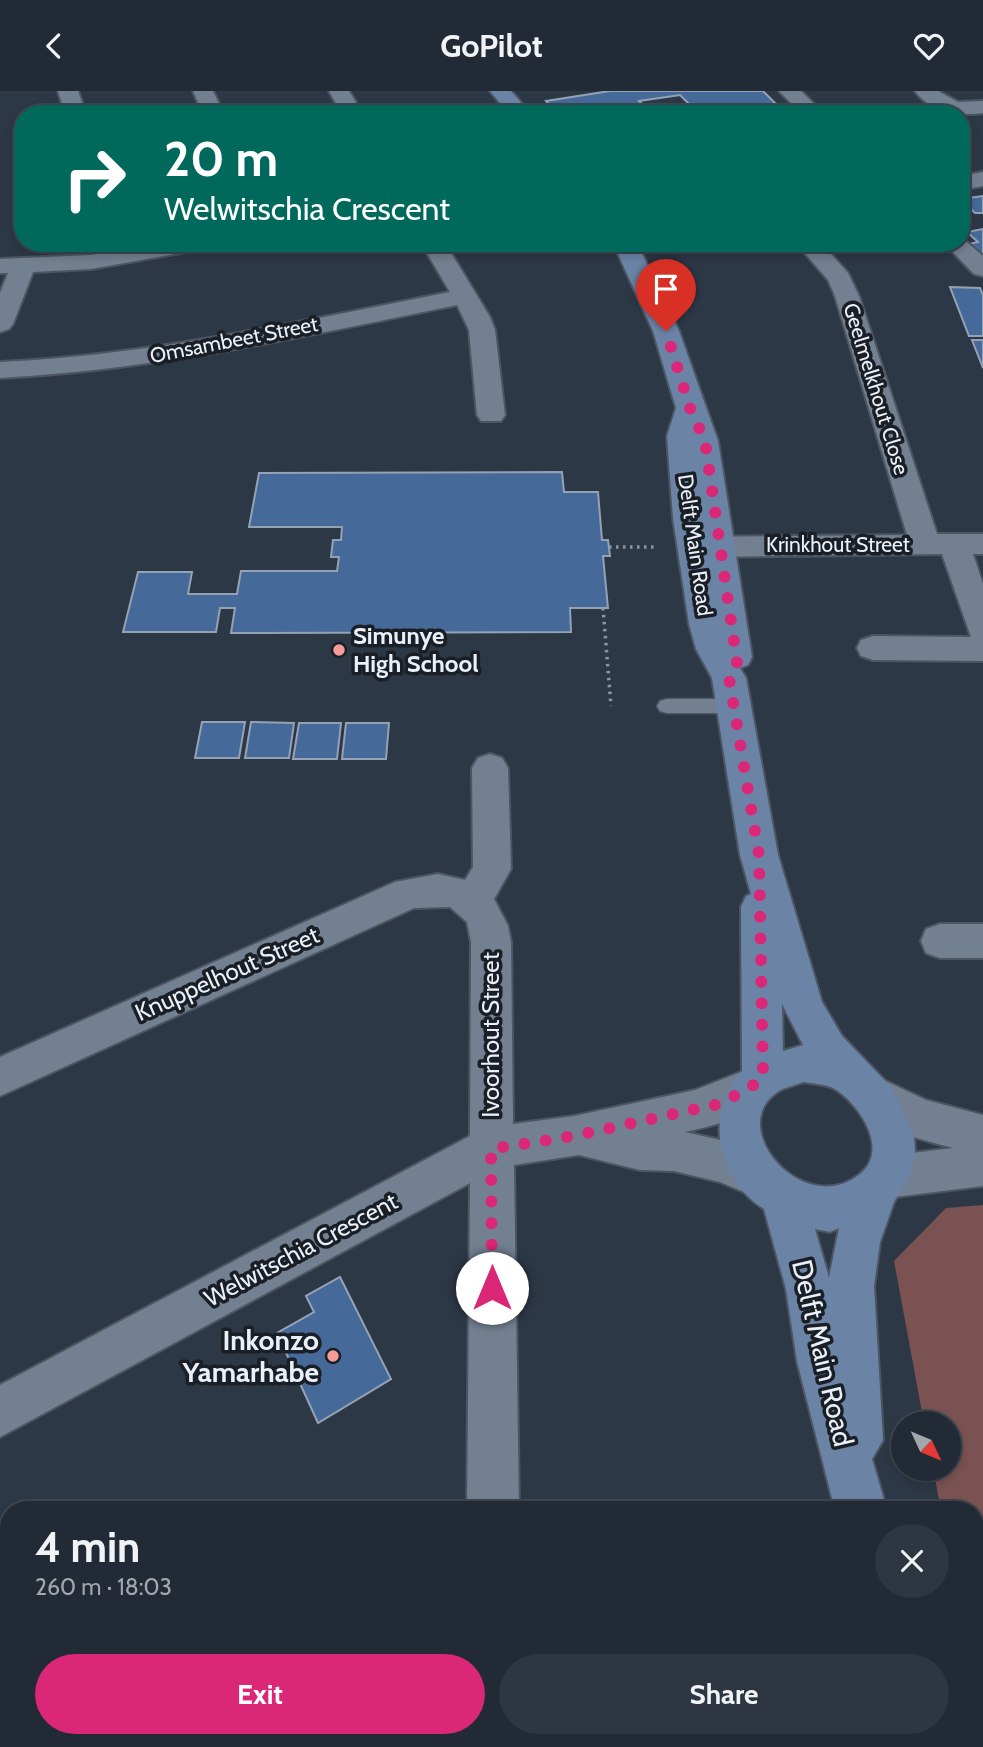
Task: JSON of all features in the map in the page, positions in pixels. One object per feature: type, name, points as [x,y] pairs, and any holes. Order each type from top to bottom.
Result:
[{"type":"street","points":[[789,91],[804,105]]},
{"type":"street","points":[[925,91],[942,105]]},
{"type":"street","points":[[0,324],[12,266],[106,252]]},
{"type":"street","points":[[439,252],[466,296],[482,330],[491,415]]},
{"type":"street","name":"Delft Main Road","points":[[628,252],[666,331],[690,408],[681,436],[707,546],[708,637],[732,692],[759,855],[803,1007],[827,1049],[861,1085]]},
{"type":"street","name":"Geelmelkhout Close","points":[[816,252],[839,278],[847,296],[954,544],[983,630]]},
{"type":"street","points":[[965,252],[983,269]]},
{"type":"street","name":"Omsambeet Street","points":[[0,370],[64,369],[124,361],[466,296]]},
{"type":"street","name":"Krinkhout Street","points":[[707,546],[954,544]]},
{"type":"street","points":[[873,648],[983,649]]},
{"type":"street","points":[[465,897],[492,869],[490,768]]},
{"type":"street","name":"Delft Main Road","points":[[757,1082],[759,855]]},
{"type":"street","name":"Knuppelhout Street","points":[[0,1077],[408,893],[441,888],[465,897]]},
{"type":"street","name":"Ivoorhout Street","points":[[465,897],[484,912],[490,927],[491,942],[493,1501]]},
{"type":"street","points":[[940,941],[983,941]]},
{"type":"street","points":[[983,1135],[936,1126],[904,1113],[827,1067],[804,1063],[782,1067],[757,1082],[742,1103],[737,1120],[739,1140],[746,1159],[771,1188],[807,1207],[832,1210],[855,1205],[881,1185],[983,1165]]},
{"type":"street","name":"Welwitschia Crescent","points":[[0,1412],[491,1149],[574,1136],[719,1104],[757,1082]]},
{"type":"street","points":[[861,1085],[886,1114],[893,1135],[894,1157],[881,1185]]},
{"type":"street","name":"Welwitschia Crescent","points":[[574,1136],[640,1149],[674,1150],[724,1162],[771,1188]]},
{"type":"street","name":"Delft Main Road","points":[[860,1501],[851,1286],[858,1242],[881,1185]]},
{"type":"street","name":"Delft Main Road","points":[[771,1188],[809,1289],[821,1360],[858,1501]]},
{"type":"lane","points":[[667,705],[732,692]]},
{"type":"path","points":[[609,547],[707,546]]},
{"type":"path","points":[[603,608],[611,706]]},
{"type":"shaded area","points":[[983,1205],[983,1501],[939,1501],[935,1481],[961,1481],[961,1411],[922,1411],[894,1261],[946,1208]]},
{"type":"building","points":[[610,91],[763,91],[777,105],[690,105],[680,95],[639,101],[643,105],[549,105],[546,101]]},
{"type":"building","points":[[983,196],[983,213],[975,213],[970,208],[970,198]]},
{"type":"building","points":[[983,229],[983,254],[980,255],[970,245],[978,242],[970,231]]},
{"type":"building","points":[[950,287],[980,288],[983,295],[983,336],[969,336]]},
{"type":"building","points":[[972,340],[983,340],[983,368]]},
{"type":"building","points":[[562,472],[564,492],[598,492],[602,540],[608,540],[610,556],[603,556],[608,608],[570,608],[571,632],[231,633],[235,608],[220,608],[216,632],[123,632],[138,572],[192,572],[188,594],[237,594],[241,571],[337,571],[339,557],[331,557],[333,540],[341,540],[342,527],[249,527],[259,473]]},
{"type":"building","points":[[202,722],[245,722],[239,758],[195,758]]},
{"type":"building","points":[[251,722],[294,723],[289,758],[245,758]]},
{"type":"building","points":[[299,723],[341,723],[337,759],[293,759]]},
{"type":"building","points":[[346,723],[389,723],[386,759],[342,759]]},
{"type":"building","name":"Inkonzo Yamarhabe","points":[[340,1277],[391,1379],[318,1423],[277,1333],[314,1312],[306,1296]]},
{"type":"place","name":"Simunye High School","points":[[339,650]]},
{"type":"place","name":"Inkonzo Yamarhabe","points":[[333,1356]]},
{"type":"route","points":[[492,1288],[491,1149],[574,1136],[719,1104],[751,1087],[763,1076],[764,1005],[759,855],[729,678],[737,663],[705,441],[690,408],[666,331]]}]
